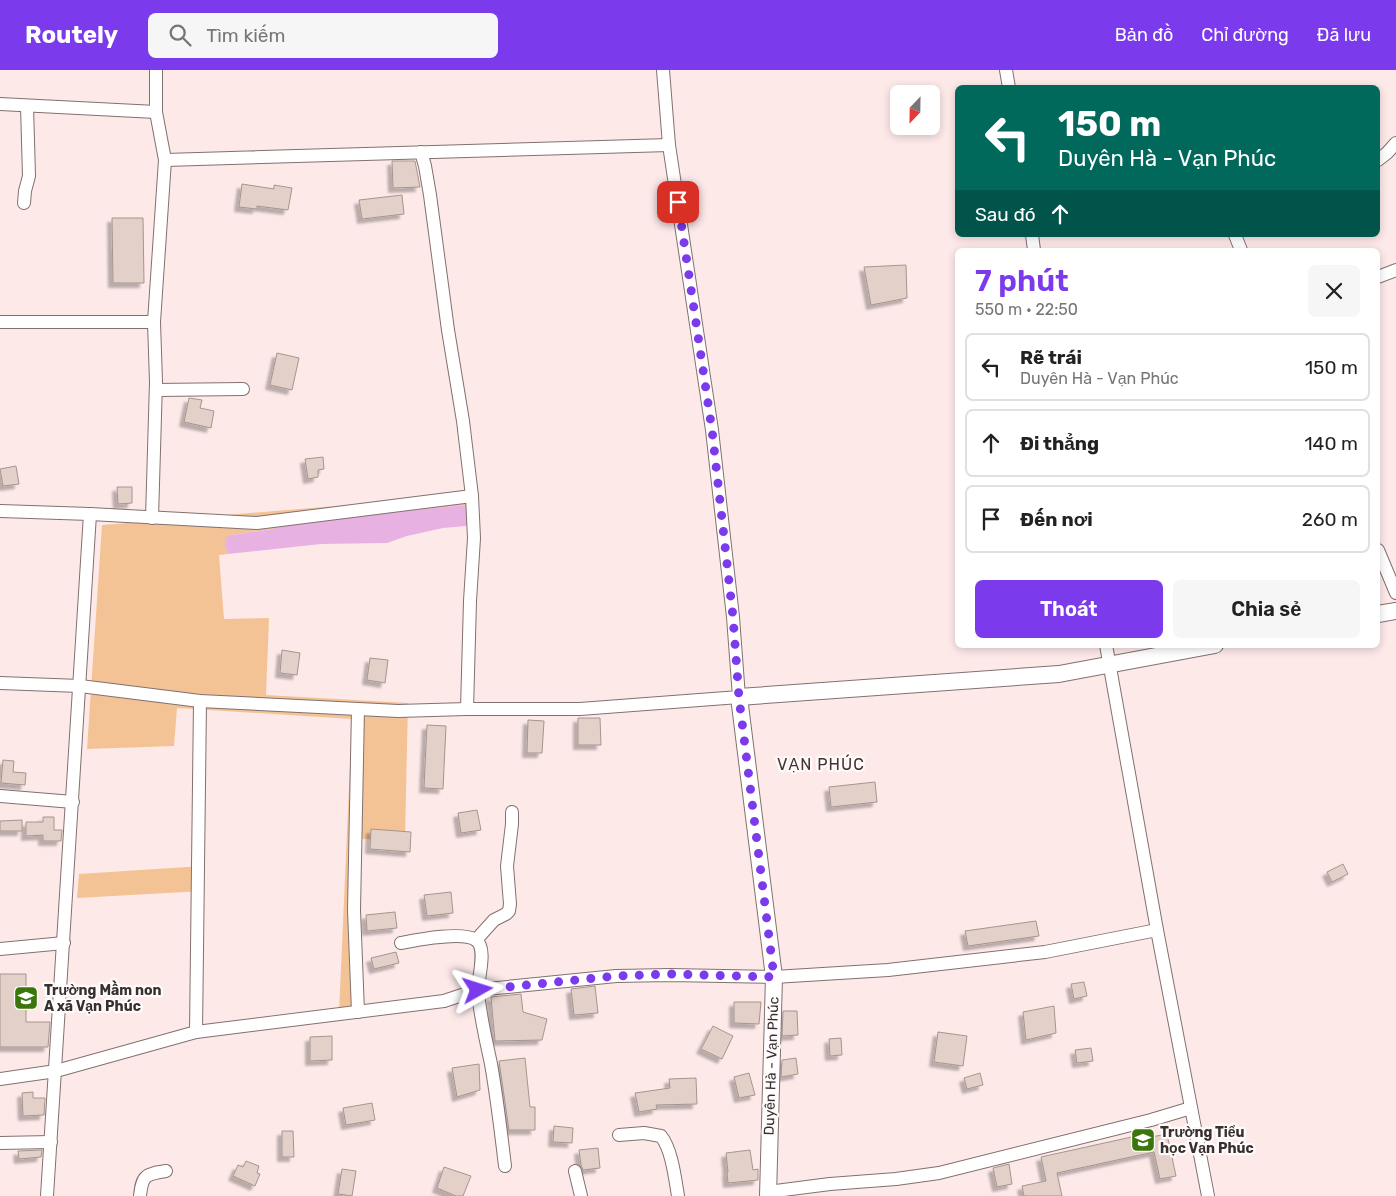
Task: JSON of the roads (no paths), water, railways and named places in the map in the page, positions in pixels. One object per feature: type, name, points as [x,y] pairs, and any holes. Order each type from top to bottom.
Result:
[{"type":"street","points":[[152,518],[156,390],[154,322],[165,160],[156,112],[156,70]]},
{"type":"street","points":[[663,70],[669,145],[712,430],[733,617],[739,698]]},
{"type":"street","points":[[1006,70],[1009,85]]},
{"type":"street","points":[[0,104],[156,112]]},
{"type":"street","points":[[24,203],[29,176],[27,106]]},
{"type":"street","points":[[1380,158],[1396,143]]},
{"type":"street","points":[[165,160],[669,145]]},
{"type":"street","points":[[421,152],[430,195],[448,330],[463,420],[472,496],[474,538],[466,708]]},
{"type":"street","points":[[1380,276],[1396,270]]},
{"type":"street","points":[[0,322],[154,322]]},
{"type":"street","points":[[156,390],[243,389]]},
{"type":"street","points":[[0,511],[257,523],[472,496]]},
{"type":"street","points":[[47,1196],[90,514]]},
{"type":"street","points":[[1380,555],[1396,593]]},
{"type":"street","points":[[1380,614],[1396,611]]},
{"type":"street","points":[[1107,648],[1157,930],[1208,1196]]},
{"type":"street","points":[[0,683],[80,686],[200,701],[398,711],[466,708],[580,709],[1059,674],[1199,648]]},
{"type":"street","name":"Duyên Hà - Vạn Phúc","points":[[739,698],[774,977],[768,1194]]},
{"type":"street","points":[[196,1032],[200,701]]},
{"type":"street","points":[[358,709],[354,910],[358,1012]]},
{"type":"street","points":[[0,796],[73,802]]},
{"type":"street","points":[[476,940],[494,920],[509,911],[507,866],[512,812]]},
{"type":"street","points":[[0,1079],[56,1071],[196,1032],[444,1001],[478,990],[616,976],[670,974],[774,977],[888,970],[1035,953],[1157,930]]},
{"type":"street","points":[[401,943],[443,936],[476,940],[480,945],[482,960],[478,990],[499,1109],[505,1166]]},
{"type":"street","points":[[0,949],[64,943]]},
{"type":"street","points":[[768,1194],[839,1190],[939,1173],[1151,1120],[1191,1108]]},
{"type":"street","points":[[619,1135],[644,1133],[661,1136],[665,1141],[670,1156],[678,1196]]},
{"type":"street","points":[[0,1143],[51,1142]]},
{"type":"street","points":[[140,1196],[145,1177],[150,1173],[166,1170]]},
{"type":"street","points":[[576,1171],[581,1196]]},
{"type":"place","name":"Trường Mầm non A xã Vạn Phúc","points":[[26,998]]},
{"type":"place","name":"Trường Tiểu học Vạn Phúc","points":[[1143,1140]]},
{"type":"district","name":"VẠN PHÚC","points":[[821,764]]}]
